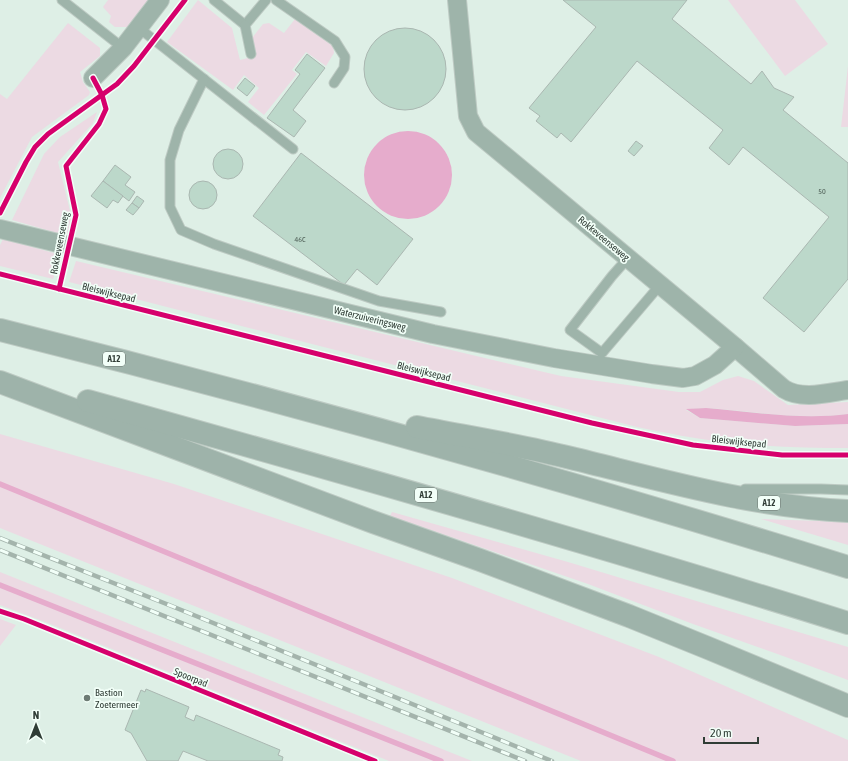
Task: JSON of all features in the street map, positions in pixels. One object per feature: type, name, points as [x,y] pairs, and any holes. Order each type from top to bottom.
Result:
[{"type":"highway","name":"A12","points":[[0,330],[227,389],[534,473],[848,567]]},
{"type":"highway","name":"A12","points":[[0,378],[248,445],[423,495],[730,586],[848,623]]},
{"type":"highway","points":[[0,382],[622,614],[715,650],[848,706]]},
{"type":"highway","name":"A12","points":[[227,389],[569,457],[703,490],[769,503],[824,510],[848,511]]},
{"type":"street","points":[[93,78],[123,48],[160,0]]},
{"type":"street","name":"Rokkeveenseweg","points":[[457,0],[468,116],[476,132],[784,389],[793,394],[806,395],[848,390]]},
{"type":"street","name":"Waterzuiveringsweg","points":[[0,229],[433,334],[547,357],[652,374],[683,378],[695,376],[715,365],[735,347]]},
{"type":"lane","points":[[62,0],[123,48]]},
{"type":"lane","points":[[214,0],[245,25],[251,54]]},
{"type":"lane","points":[[245,25],[266,0]]},
{"type":"lane","points":[[276,0],[335,41],[345,57],[344,68],[334,83]]},
{"type":"lane","points":[[139,28],[293,149]]},
{"type":"lane","points":[[204,79],[179,130],[170,160],[170,207],[181,230],[214,244],[379,301],[441,312]]},
{"type":"lane","points":[[628,258],[570,330],[602,353],[660,285]]},
{"type":"lane","name":"A12","points":[[703,490],[848,490]]},
{"type":"shaded area","points":[[108,0],[149,0],[127,27],[115,27],[109,22],[111,16],[103,7]]},
{"type":"shaded area","points":[[198,0],[232,28],[240,60],[256,56],[252,38],[263,24],[269,23],[284,33],[295,19],[333,46],[334,53],[326,66],[306,52],[292,70],[297,74],[264,115],[248,102],[259,88],[244,75],[233,90],[167,42]]},
{"type":"shaded area","points":[[728,0],[795,0],[828,44],[785,76]]},
{"type":"shaded area","points":[[68,23],[100,48],[100,56],[80,72],[83,82],[90,92],[89,95],[32,137],[0,198],[0,94],[7,99]]},
{"type":"shaded area","points":[[848,66],[848,127],[841,127]]},
{"type":"shaded area","points":[[97,112],[93,123],[58,162],[71,215],[68,236],[12,220],[44,154],[60,137]]},
{"type":"shaded area","points":[[408,131],[425,134],[439,144],[449,158],[452,175],[449,192],[439,206],[425,216],[408,219],[391,216],[377,206],[367,192],[364,175],[367,158],[377,144],[391,134]]},
{"type":"shaded area","points":[[3,239],[61,255],[53,279],[0,266],[0,245]]},
{"type":"shaded area","points":[[76,261],[561,376],[679,392],[700,392],[723,380],[738,376],[754,381],[788,405],[848,402],[848,414],[821,416],[781,415],[707,408],[686,410],[700,418],[795,426],[848,424],[848,448],[786,447],[740,444],[692,438],[637,427],[69,282]]},
{"type":"shaded area","points":[[706,408],[795,416],[831,416],[848,414],[848,424],[795,426],[700,418],[686,409]]},
{"type":"shaded area","points":[[0,434],[174,484],[452,578],[659,657],[848,740],[848,761],[581,761],[0,528]]},
{"type":"shaded area","points":[[392,512],[568,562],[848,647],[848,680],[588,584],[390,516]]},
{"type":"shaded area","points":[[761,519],[848,522],[848,545]]},
{"type":"shaded area","points":[[0,572],[472,761],[389,761],[0,605]]},
{"type":"shaded area","points":[[0,619],[16,625],[0,646]]},
{"type":"building","points":[[563,0],[687,0],[672,19],[751,84],[762,71],[774,88],[794,97],[783,110],[848,163],[848,279],[804,332],[763,298],[829,217],[743,147],[729,165],[709,148],[723,130],[637,61],[571,142],[561,133],[557,138],[536,121],[540,116],[529,108],[596,27]]},
{"type":"building","points":[[405,28],[421,31],[434,40],[443,53],[446,69],[443,85],[434,98],[421,107],[405,110],[389,107],[376,98],[367,85],[364,69],[367,53],[376,40],[389,31]]},
{"type":"building","points":[[307,54],[325,68],[293,110],[306,121],[294,137],[267,118],[300,74],[295,70]]},
{"type":"building","points":[[245,78],[255,86],[247,96],[237,88]]},
{"type":"building","points":[[636,141],[643,146],[634,156],[628,151]]},
{"type":"building","points":[[228,149],[234,150],[242,158],[242,170],[234,178],[228,179],[222,178],[214,170],[213,164],[214,158],[222,150]]},
{"type":"building","points":[[301,153],[413,239],[377,285],[357,269],[344,285],[253,216]]},
{"type":"building","points":[[115,165],[131,177],[125,185],[135,192],[129,201],[103,181]]},
{"type":"building","points":[[103,181],[123,196],[118,203],[113,200],[107,208],[91,196]]},
{"type":"building","points":[[203,181],[213,185],[217,195],[213,205],[203,209],[193,205],[189,195],[193,185]]},
{"type":"building","points":[[137,196],[144,201],[139,208],[132,203]]},
{"type":"building","points":[[132,203],[139,208],[133,215],[126,210]]},
{"type":"building","points":[[146,689],[189,707],[185,717],[194,721],[196,715],[280,750],[278,755],[283,757],[282,761],[208,761],[183,751],[178,761],[147,761],[131,733],[125,730],[141,690],[145,692]]},
{"type":"waterway","points":[[0,484],[673,761]]},
{"type":"waterway","points":[[0,585],[441,761]]},
{"type":"railway","points":[[0,538],[552,761]]},
{"type":"railway","points":[[0,550],[525,761]]},
{"type":"cycle path","points":[[0,213],[35,147],[48,134],[117,84],[134,66],[185,0]]},
{"type":"cycle path","points":[[59,289],[76,215],[66,166],[99,124],[106,109],[102,95],[93,78]]},
{"type":"cycle path","name":"Bleiswijksepad","points":[[0,274],[592,423],[693,445],[782,455],[848,455]]},
{"type":"cycle path","name":"Spoorpad","points":[[0,611],[24,619],[375,761]]},
{"type":"place","name":"Bastion Zoetermeer","points":[[87,698]]}]
